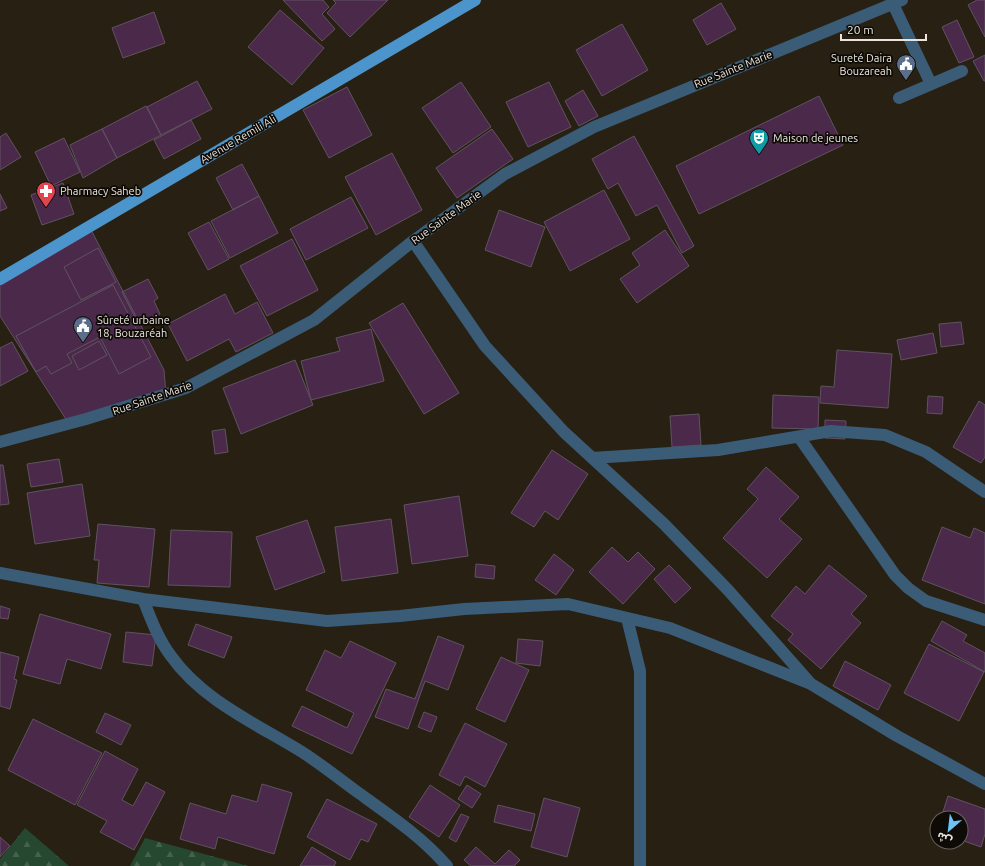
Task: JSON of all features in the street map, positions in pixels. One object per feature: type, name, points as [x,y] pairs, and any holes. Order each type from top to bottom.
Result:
[{"type":"main road","name":"Avenue Remili Ali","points":[[0,279],[475,0]]},
{"type":"street","points":[[897,2],[931,84]]},
{"type":"street","name":"Rue Sainte Marie","points":[[0,442],[86,419],[186,388],[314,320],[413,241],[505,174],[594,127],[897,2]]},
{"type":"street","points":[[899,98],[962,71]]},
{"type":"street","points":[[413,241],[485,346],[564,432],[664,524],[717,579],[811,684]]},
{"type":"street","points":[[592,458],[718,450],[830,431],[886,435],[926,452],[985,492]]},
{"type":"street","points":[[799,436],[895,575],[908,588],[926,600],[985,620]]},
{"type":"street","points":[[0,573],[143,599],[327,621],[400,616],[464,609],[568,604],[670,628],[811,684],[897,736],[985,784]]},
{"type":"street","points":[[143,599],[159,638],[172,658],[192,680],[233,712],[303,752],[403,824],[433,850],[447,866]]},
{"type":"street","points":[[627,618],[640,671],[640,866]]},
{"type":"green space","points":[[25,828],[69,866],[0,866],[0,859]]},
{"type":"green space","points":[[145,838],[248,866],[130,866]]},
{"type":"building","points":[[283,0],[323,0],[329,7],[322,14],[335,29],[322,41]]},
{"type":"building","points":[[333,0],[388,0],[350,37],[327,13],[336,3]]},
{"type":"building","points":[[977,0],[985,0],[985,37],[968,5]]},
{"type":"building","points":[[721,3],[736,29],[707,45],[693,20]]},
{"type":"building","points":[[280,10],[324,48],[292,85],[248,47]]},
{"type":"building","points":[[154,12],[165,43],[123,58],[112,28]]},
{"type":"building","points":[[957,20],[974,57],[959,63],[942,27]]},
{"type":"building","points":[[622,24],[648,70],[602,96],[576,50]]},
{"type":"building","points":[[985,55],[985,81],[984,81],[973,61]]},
{"type":"building","points":[[197,81],[212,109],[161,135],[147,107]]},
{"type":"building","points":[[461,82],[491,127],[453,153],[422,108]]},
{"type":"building","points":[[549,82],[571,127],[528,147],[506,102]]},
{"type":"building","points":[[347,87],[372,135],[329,158],[303,110]]},
{"type":"building","points":[[583,90],[598,116],[579,126],[565,101]]},
{"type":"building","name":"Maison de jeunes","points":[[819,96],[843,145],[699,214],[676,166]]},
{"type":"building","points":[[146,106],[161,135],[117,158],[102,129]]},
{"type":"building","points":[[191,120],[201,139],[164,159],[154,140]]},
{"type":"building","points":[[102,129],[117,158],[83,178],[70,145]]},
{"type":"building","points":[[492,129],[513,159],[457,198],[436,168]]},
{"type":"building","points":[[6,133],[21,157],[0,170],[0,137]]},
{"type":"building","points":[[634,136],[694,246],[682,253],[657,205],[636,216],[618,183],[608,189],[592,159]]},
{"type":"building","points":[[64,138],[80,172],[51,186],[35,152]]},
{"type":"building","points":[[392,153],[422,210],[376,235],[345,177]]},
{"type":"building","points":[[242,164],[259,196],[233,210],[216,178]]},
{"type":"building","points":[[63,183],[74,214],[42,225],[31,195]]},
{"type":"building","points":[[604,190],[630,239],[570,271],[544,222]]},
{"type":"building","points":[[0,194],[7,208],[0,211]]},
{"type":"building","points":[[259,196],[278,233],[230,258],[211,221]]},
{"type":"building","points":[[351,197],[368,228],[306,260],[290,229]]},
{"type":"building","points":[[499,210],[545,227],[531,267],[485,250]]},
{"type":"building","points":[[209,222],[229,259],[208,270],[188,233]]},
{"type":"building","name":"Sûreté urbaine 18, Bouzaréah","points":[[89,226],[164,370],[166,395],[69,424],[0,316],[0,279]]},
{"type":"building","points":[[665,230],[689,266],[637,303],[620,279],[640,265],[632,253]]},
{"type":"building","points":[[292,239],[318,290],[267,316],[240,266]]},
{"type":"building","points":[[98,248],[116,282],[81,300],[64,267]]},
{"type":"building","points":[[148,279],[158,298],[154,301],[160,314],[139,325],[122,292]]},
{"type":"building","points":[[113,285],[151,357],[119,374],[100,337],[67,354],[72,363],[51,374],[46,366],[36,372],[16,336]]},
{"type":"building","points":[[225,294],[235,314],[257,302],[273,333],[236,352],[229,339],[187,361],[168,324]]},
{"type":"building","points":[[403,303],[459,393],[424,414],[369,323]]},
{"type":"building","points":[[961,322],[964,344],[941,347],[939,324]]},
{"type":"building","points":[[371,329],[384,381],[311,400],[301,361],[340,351],[336,338]]},
{"type":"building","points":[[933,333],[937,353],[901,360],[897,340]]},
{"type":"building","points":[[99,341],[107,355],[79,370],[72,356]]},
{"type":"building","points":[[12,342],[28,371],[0,386],[0,348]]},
{"type":"building","points":[[837,350],[892,354],[888,408],[820,403],[821,386],[834,387]]},
{"type":"building","points":[[295,360],[313,405],[241,434],[223,388]]},
{"type":"building","points":[[773,395],[819,397],[818,429],[772,428]]},
{"type":"building","points":[[928,396],[943,397],[942,414],[927,413]]},
{"type":"building","points":[[979,401],[985,405],[985,457],[981,463],[953,447]]},
{"type":"building","points":[[699,414],[701,445],[672,447],[670,416]]},
{"type":"building","points":[[825,420],[846,421],[845,439],[825,438]]},
{"type":"building","points":[[225,429],[228,452],[215,454],[212,431]]},
{"type":"building","points":[[552,450],[588,474],[558,520],[545,511],[534,527],[511,513]]},
{"type":"building","points":[[59,459],[63,482],[31,487],[27,464]]},
{"type":"building","points":[[0,465],[3,465],[9,504],[0,505]]},
{"type":"building","points":[[766,467],[799,497],[779,519],[802,539],[767,578],[723,538],[758,499],[747,489]]},
{"type":"building","points":[[82,484],[90,536],[35,544],[27,493]]},
{"type":"building","points":[[459,496],[468,556],[412,564],[404,505]]},
{"type":"building","points":[[391,519],[398,573],[342,581],[335,527]]},
{"type":"building","points":[[307,520],[325,572],[275,590],[256,537]]},
{"type":"building","points":[[98,524],[155,529],[149,587],[97,583],[99,560],[94,560]]},
{"type":"building","points":[[942,527],[970,538],[974,528],[985,533],[985,604],[922,580]]},
{"type":"building","points":[[171,530],[232,532],[230,587],[168,585]]},
{"type":"building","points":[[612,547],[628,562],[638,552],[655,569],[623,604],[589,572]]},
{"type":"building","points":[[554,554],[574,570],[556,595],[535,580]]},
{"type":"building","points":[[476,564],[495,566],[494,579],[475,577]]},
{"type":"building","points":[[669,565],[691,588],[675,603],[654,579]]},
{"type":"building","points":[[829,565],[867,596],[851,614],[861,623],[821,669],[788,640],[793,634],[771,616],[796,586],[805,594]]},
{"type":"building","points":[[0,606],[10,609],[8,619],[0,618]]},
{"type":"building","points":[[40,614],[111,634],[101,669],[67,659],[60,684],[23,674]]},
{"type":"building","points":[[942,621],[967,635],[963,641],[985,653],[985,672],[931,641]]},
{"type":"building","points":[[196,624],[232,637],[224,658],[188,645]]},
{"type":"building","points":[[126,632],[156,635],[152,666],[123,662]]},
{"type":"building","points":[[438,636],[464,646],[448,690],[425,681],[408,729],[375,717],[386,689],[415,699]]},
{"type":"building","points":[[518,639],[543,641],[540,666],[516,663]]},
{"type":"building","points":[[350,641],[396,663],[352,754],[292,726],[302,706],[347,728],[354,713],[306,690],[325,650],[341,658]]},
{"type":"building","points":[[929,644],[984,672],[959,721],[904,693]]},
{"type":"building","points":[[0,652],[19,657],[14,679],[17,680],[10,709],[0,706]]},
{"type":"building","points":[[501,657],[529,670],[505,722],[476,709]]},
{"type":"building","points":[[845,661],[891,685],[878,710],[833,686]]},
{"type":"building","points":[[424,712],[437,717],[431,732],[418,727]]},
{"type":"building","points":[[105,713],[131,725],[121,745],[96,732]]},
{"type":"building","points":[[33,719],[102,753],[75,805],[8,770]]},
{"type":"building","points":[[465,723],[507,744],[485,787],[465,776],[460,786],[439,775]]},
{"type":"building","points":[[105,751],[138,769],[122,800],[133,806],[146,782],[165,792],[134,850],[100,832],[107,821],[77,805]]},
{"type":"building","points":[[262,784],[292,793],[274,854],[218,837],[215,849],[180,839],[190,803],[226,814],[232,795],[257,802]]},
{"type":"building","points":[[430,785],[460,805],[439,837],[409,817]]},
{"type":"building","points":[[467,785],[481,794],[472,808],[458,799]]},
{"type":"building","points":[[948,796],[985,809],[985,834],[981,847],[969,843],[969,810],[944,810]]},
{"type":"building","points":[[544,798],[580,808],[567,857],[531,847]]},
{"type":"building","points":[[327,799],[377,824],[368,842],[361,839],[350,860],[307,837]]},
{"type":"building","points":[[498,805],[535,814],[531,831],[494,822]]},
{"type":"building","points":[[461,814],[469,817],[456,842],[449,838]]},
{"type":"building","points":[[0,837],[10,846],[0,857]]},
{"type":"building","points":[[312,847],[336,862],[334,866],[300,866]]},
{"type":"building","points":[[476,847],[495,864],[509,850],[520,860],[514,866],[471,866],[464,860]]},
{"type":"place","name":"Sureté Daira Bouzareah","points":[[906,81]]},
{"type":"place","name":"Maison de jeunes","points":[[759,155]]},
{"type":"place","name":"Pharmacy Saheb","points":[[46,208]]},
{"type":"place","name":"Sûreté urbaine 18, Bouzaréah","points":[[83,343]]}]
